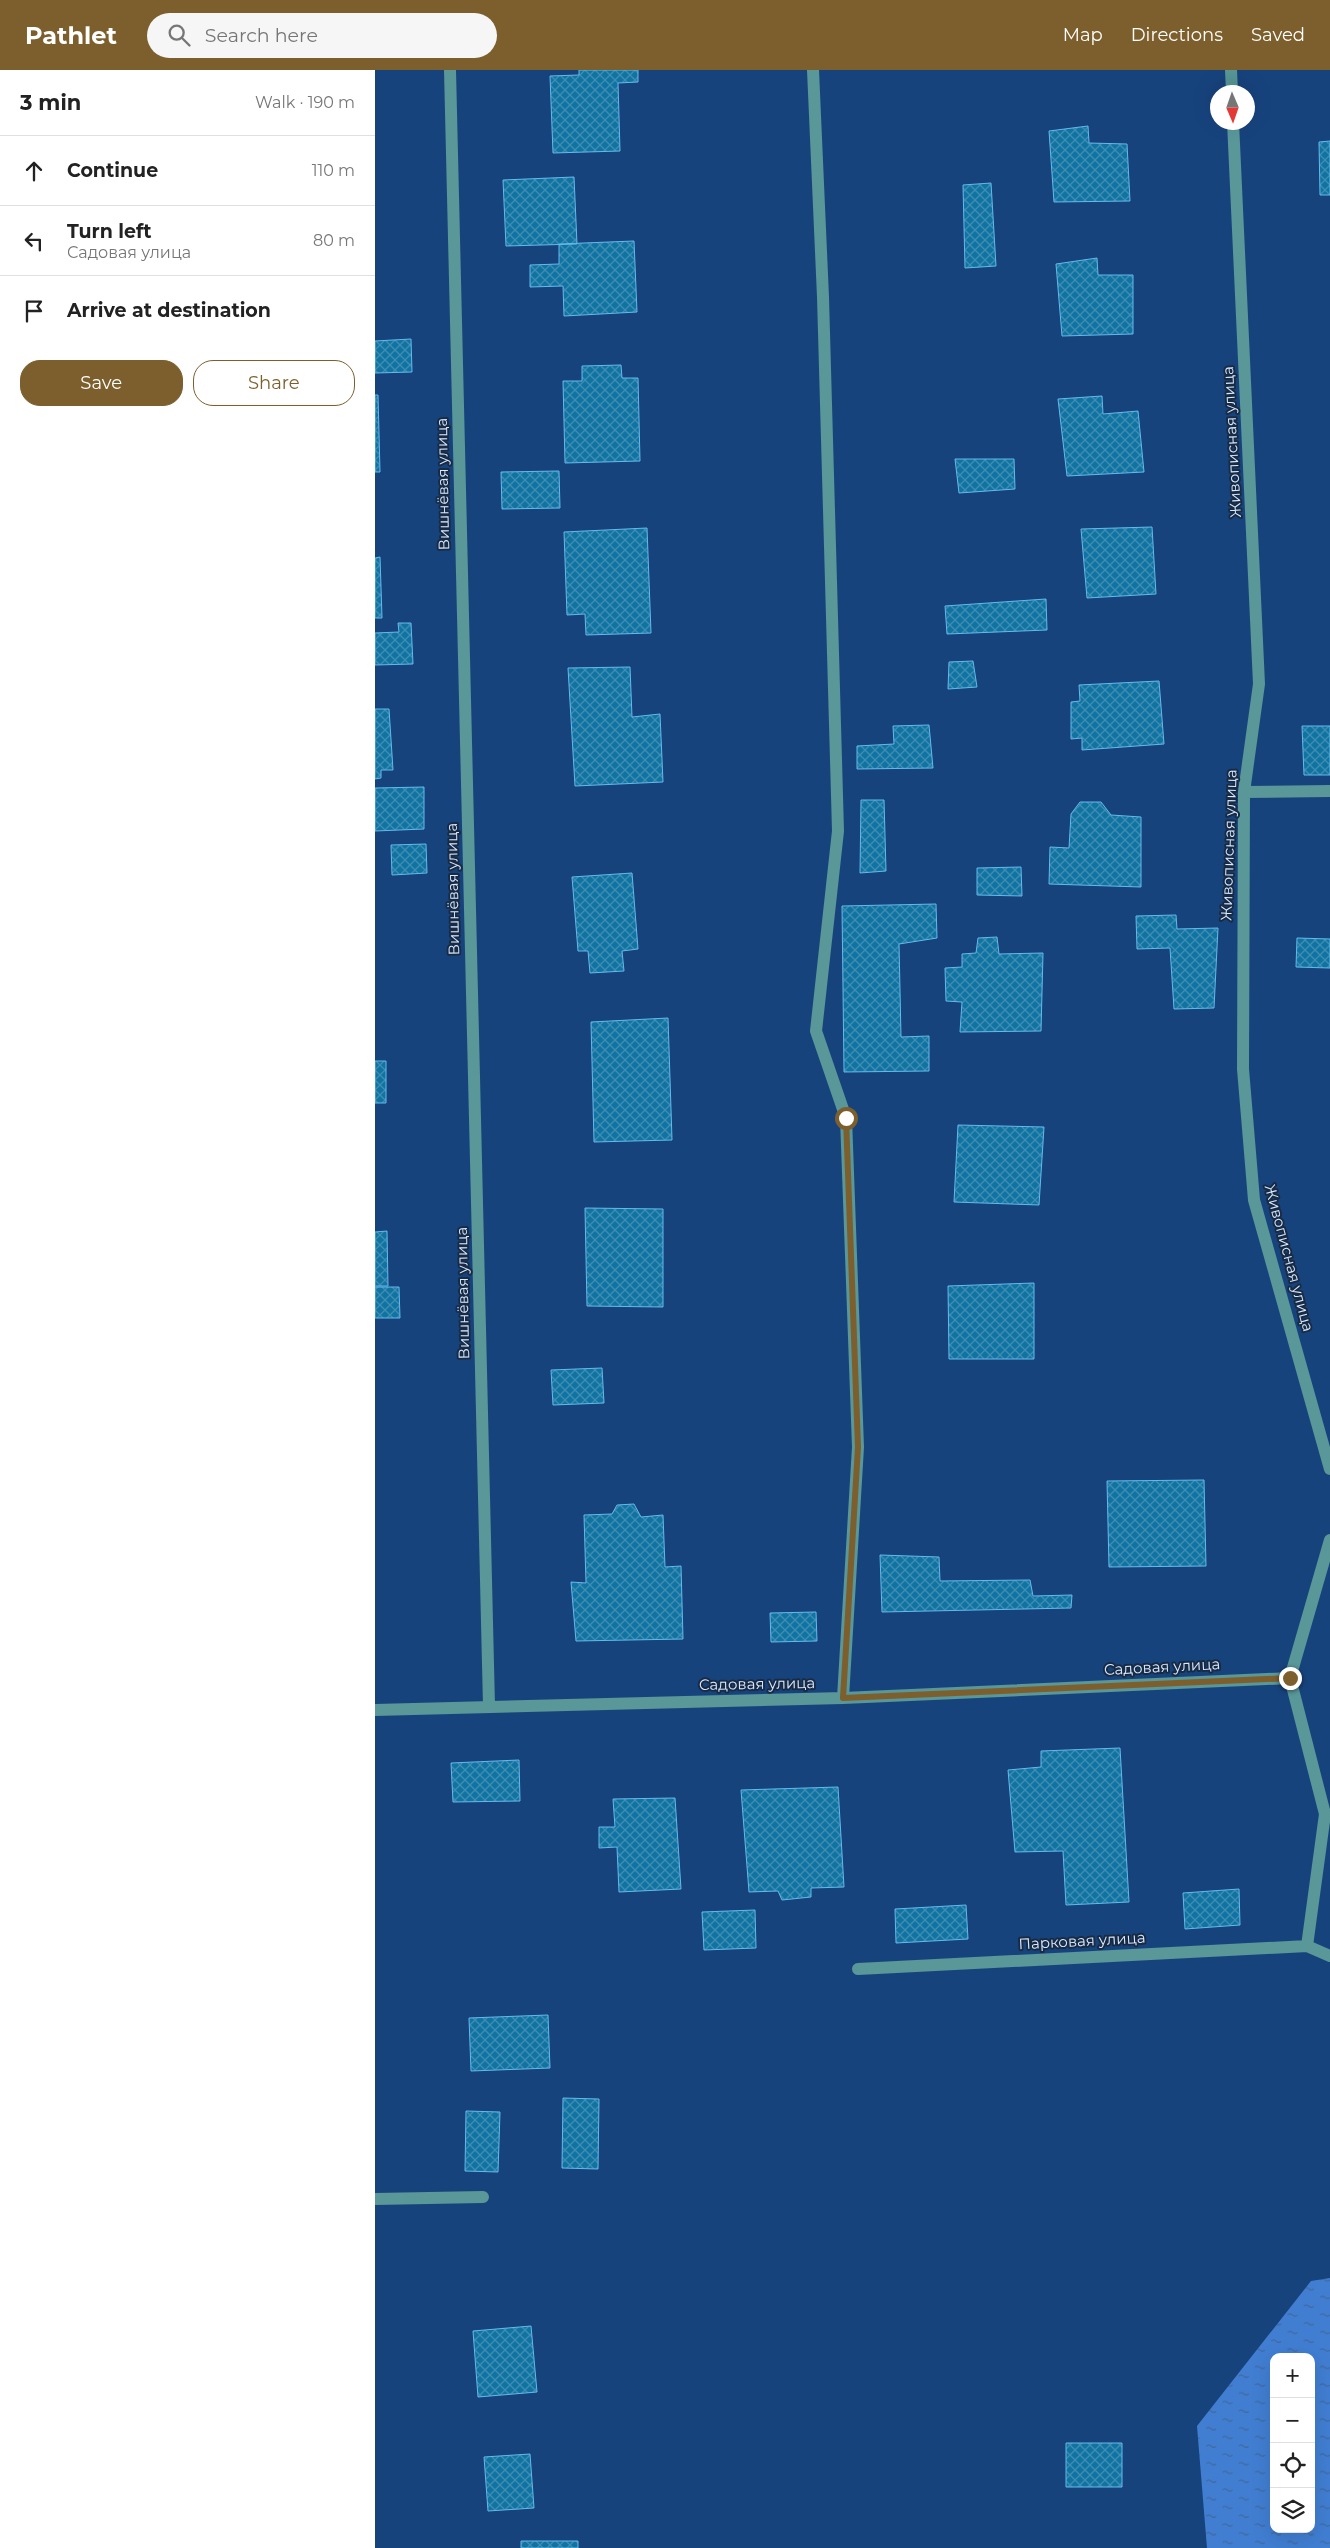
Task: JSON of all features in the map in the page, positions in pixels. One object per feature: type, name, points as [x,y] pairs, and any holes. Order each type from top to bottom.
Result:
[{"type":"street","name":"Вишнёвая улица","points":[[450,70],[489,1706]]},
{"type":"street","points":[[813,70],[823,297],[838,831],[816,1031],[846,1118],[858,1447],[843,1698]]},
{"type":"street","points":[[1231,70],[1232,85]]},
{"type":"street","name":"Живописная улица","points":[[1233,130],[1259,684],[1244,792],[1243,1069],[1254,1200],[1330,1469]]},
{"type":"street","points":[[1244,792],[1330,791]]},
{"type":"street","points":[[1330,1540],[1290,1678],[1325,1814],[1307,1946],[1330,1956]]},
{"type":"street","name":"Садовая улица","points":[[375,1710],[843,1698],[1290,1678]]},
{"type":"street","name":"Парковая улица","points":[[858,1969],[1307,1946]]},
{"type":"street","points":[[375,2199],[483,2198]]},
{"type":"water","points":[[1330,2278],[1330,2548],[1207,2548],[1197,2426],[1311,2281]]},
{"type":"building","points":[[579,70],[638,70],[638,82],[618,83],[620,151],[553,153],[550,76],[579,75]]},
{"type":"building","points":[[1088,126],[1089,143],[1127,144],[1130,201],[1054,202],[1049,131]]},
{"type":"building","points":[[1330,141],[1330,195],[1320,195],[1319,142]]},
{"type":"building","points":[[574,177],[577,244],[506,246],[503,180]]},
{"type":"building","points":[[991,183],[996,266],[965,268],[963,185]]},
{"type":"building","points":[[634,241],[637,312],[564,316],[563,286],[530,287],[530,265],[559,264],[559,244]]},
{"type":"building","points":[[1097,258],[1098,275],[1133,275],[1133,334],[1062,336],[1056,264]]},
{"type":"building","points":[[411,339],[412,372],[375,373],[375,341]]},
{"type":"building","points":[[621,365],[622,378],[638,378],[640,461],[565,463],[563,381],[582,381],[582,366]]},
{"type":"building","points":[[375,395],[378,395],[380,472],[375,472]]},
{"type":"building","points":[[1102,396],[1103,414],[1138,411],[1144,472],[1067,476],[1058,399]]},
{"type":"building","points":[[955,459],[1014,459],[1015,489],[959,493]]},
{"type":"building","points":[[559,471],[560,508],[502,509],[501,472]]},
{"type":"building","points":[[1152,527],[1156,594],[1087,598],[1081,529]]},
{"type":"building","points":[[647,528],[651,633],[586,635],[585,614],[567,615],[564,532]]},
{"type":"building","points":[[380,557],[382,618],[375,618],[375,558]]},
{"type":"building","points":[[1046,599],[1047,630],[947,634],[945,606]]},
{"type":"building","points":[[398,623],[411,623],[413,664],[375,665],[375,633],[399,632]]},
{"type":"building","points":[[973,661],[977,687],[948,689],[949,662]]},
{"type":"building","points":[[630,667],[632,717],[660,714],[663,782],[575,786],[568,668]]},
{"type":"building","points":[[1159,681],[1164,744],[1082,750],[1082,738],[1071,739],[1071,702],[1080,701],[1079,685]]},
{"type":"building","points":[[375,709],[389,709],[393,770],[381,770],[381,778],[375,779]]},
{"type":"building","points":[[929,725],[933,768],[857,769],[857,746],[894,744],[893,726]]},
{"type":"building","points":[[1302,726],[1330,726],[1330,775],[1304,775]]},
{"type":"building","points":[[424,787],[424,829],[375,831],[375,788]]},
{"type":"building","points":[[861,800],[884,800],[886,871],[860,873]]},
{"type":"building","points":[[1080,802],[1101,802],[1111,815],[1141,817],[1141,887],[1049,884],[1050,847],[1069,848],[1071,814]]},
{"type":"building","points":[[426,844],[427,873],[392,875],[391,845]]},
{"type":"building","points":[[1021,867],[1022,896],[977,895],[977,868]]},
{"type":"building","points":[[632,873],[638,949],[622,951],[624,971],[590,973],[588,951],[578,951],[572,877]]},
{"type":"building","points":[[936,904],[937,938],[899,944],[901,1037],[929,1036],[929,1071],[844,1072],[842,906]]},
{"type":"building","points":[[1176,915],[1177,929],[1218,928],[1214,1008],[1174,1009],[1170,948],[1137,949],[1136,916]]},
{"type":"building","points":[[997,937],[999,954],[1043,953],[1041,1031],[960,1032],[962,1002],[946,1001],[945,968],[962,967],[962,954],[976,953],[978,938]]},
{"type":"building","points":[[1297,938],[1330,939],[1330,968],[1296,967]]},
{"type":"building","points":[[668,1018],[672,1140],[594,1142],[591,1022]]},
{"type":"building","points":[[375,1061],[386,1061],[386,1103],[375,1103]]},
{"type":"building","points":[[958,1125],[1044,1127],[1039,1205],[954,1202]]},
{"type":"building","points":[[585,1208],[663,1209],[663,1307],[587,1306]]},
{"type":"building","points":[[387,1231],[388,1286],[375,1286],[375,1232]]},
{"type":"building","points":[[1034,1283],[1034,1359],[949,1359],[948,1286]]},
{"type":"building","points":[[375,1287],[399,1287],[400,1318],[375,1318]]},
{"type":"building","points":[[602,1368],[604,1403],[553,1405],[551,1370]]},
{"type":"building","points":[[1204,1480],[1206,1566],[1109,1567],[1107,1481]]},
{"type":"building","points":[[634,1504],[641,1517],[663,1515],[665,1567],[681,1566],[683,1639],[576,1641],[571,1582],[586,1583],[584,1515],[612,1514],[617,1505]]},
{"type":"building","points":[[880,1555],[939,1557],[940,1581],[1030,1580],[1033,1596],[1072,1595],[1071,1608],[882,1612]]},
{"type":"building","points":[[816,1612],[817,1641],[771,1642],[770,1613]]},
{"type":"building","points":[[1120,1748],[1129,1902],[1066,1905],[1063,1851],[1015,1852],[1008,1770],[1041,1767],[1041,1751]]},
{"type":"building","points":[[519,1760],[520,1801],[453,1802],[451,1763]]},
{"type":"building","points":[[838,1787],[844,1887],[811,1888],[811,1897],[782,1900],[778,1891],[749,1892],[741,1790]]},
{"type":"building","points":[[675,1798],[681,1889],[619,1892],[617,1847],[599,1848],[599,1827],[615,1827],[613,1799]]},
{"type":"building","points":[[1239,1889],[1240,1925],[1185,1929],[1183,1893]]},
{"type":"building","points":[[966,1905],[968,1939],[896,1943],[895,1909]]},
{"type":"building","points":[[755,1910],[756,1948],[704,1950],[702,1912]]},
{"type":"building","points":[[548,2015],[550,2068],[471,2071],[469,2018]]},
{"type":"building","points":[[563,2098],[599,2099],[598,2169],[562,2168]]},
{"type":"building","points":[[466,2111],[500,2112],[498,2172],[465,2171]]},
{"type":"building","points":[[531,2326],[537,2392],[478,2397],[473,2331]]},
{"type":"building","points":[[1066,2443],[1122,2443],[1122,2487],[1066,2487]]},
{"type":"building","points":[[530,2454],[534,2508],[488,2511],[484,2457]]},
{"type":"building","points":[[521,2541],[578,2541],[578,2548],[521,2548]]},
{"type":"route","points":[[846,1118],[858,1447],[843,1698],[1290,1678]]}]
